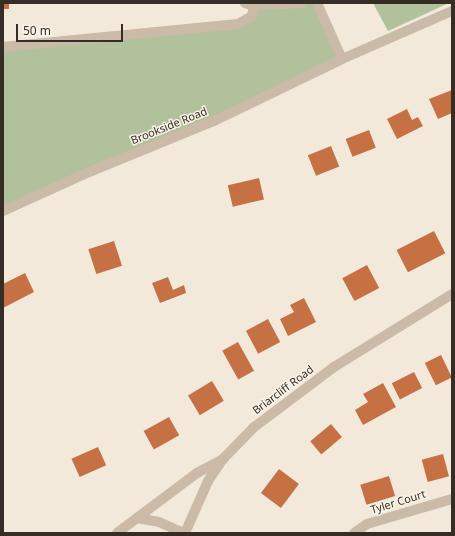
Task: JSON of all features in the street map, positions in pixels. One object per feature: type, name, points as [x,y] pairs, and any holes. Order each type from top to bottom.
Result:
[{"type":"street","points":[[3,47],[238,24],[252,16],[250,4],[302,3]]},
{"type":"street","points":[[317,3],[342,59]]},
{"type":"street","name":"Brookside Road","points":[[3,211],[89,172],[214,120],[342,59],[452,11]]},
{"type":"street","name":"Briarcliff Road","points":[[117,533],[197,473],[223,459],[253,428],[298,392],[371,342],[452,294]]},
{"type":"street","points":[[138,518],[159,522],[184,533],[196,504],[223,459]]},
{"type":"street","name":"Tyler Court","points":[[354,533],[367,524],[452,499]]},
{"type":"green space","points":[[317,3],[342,59],[3,216],[3,43],[238,24],[254,6]]},
{"type":"green space","points":[[373,3],[449,3],[388,31]]},
{"type":"building","points":[[3,3],[9,3],[9,9],[3,9]]},
{"type":"building","points":[[452,90],[452,113],[438,119],[429,99]]},
{"type":"building","points":[[407,109],[412,120],[418,117],[423,126],[397,139],[387,119]]},
{"type":"building","points":[[369,130],[376,148],[352,157],[346,139]]},
{"type":"building","points":[[331,146],[339,166],[316,176],[308,155]]},
{"type":"building","points":[[259,178],[264,199],[233,207],[228,185]]},
{"type":"building","points":[[434,231],[445,253],[408,272],[397,250]]},
{"type":"building","points":[[114,241],[122,266],[96,274],[88,249]]},
{"type":"building","points":[[367,265],[379,288],[354,301],[342,278]]},
{"type":"building","points":[[25,273],[34,292],[3,308],[3,284]]},
{"type":"building","points":[[168,277],[173,290],[184,285],[186,293],[160,303],[152,283]]},
{"type":"building","points":[[304,298],[316,322],[288,336],[280,319],[294,312],[290,305]]},
{"type":"building","points":[[268,319],[280,342],[258,354],[246,331]]},
{"type":"building","points":[[238,342],[254,371],[238,380],[222,351]]},
{"type":"building","points":[[441,355],[452,377],[436,385],[425,363]]},
{"type":"building","points":[[414,372],[422,388],[400,399],[392,383]]},
{"type":"building","points":[[212,381],[224,401],[200,415],[188,395]]},
{"type":"building","points":[[383,383],[396,407],[363,425],[355,410],[368,402],[363,394]]},
{"type":"building","points":[[169,417],[179,435],[154,449],[144,431]]},
{"type":"building","points":[[331,424],[342,437],[321,454],[310,441]]},
{"type":"building","points":[[98,447],[106,465],[80,477],[72,459]]},
{"type":"building","points":[[443,454],[449,476],[428,482],[422,460]]},
{"type":"building","points":[[279,469],[299,484],[281,508],[261,493]]},
{"type":"building","points":[[389,476],[395,496],[366,505],[360,485]]}]
